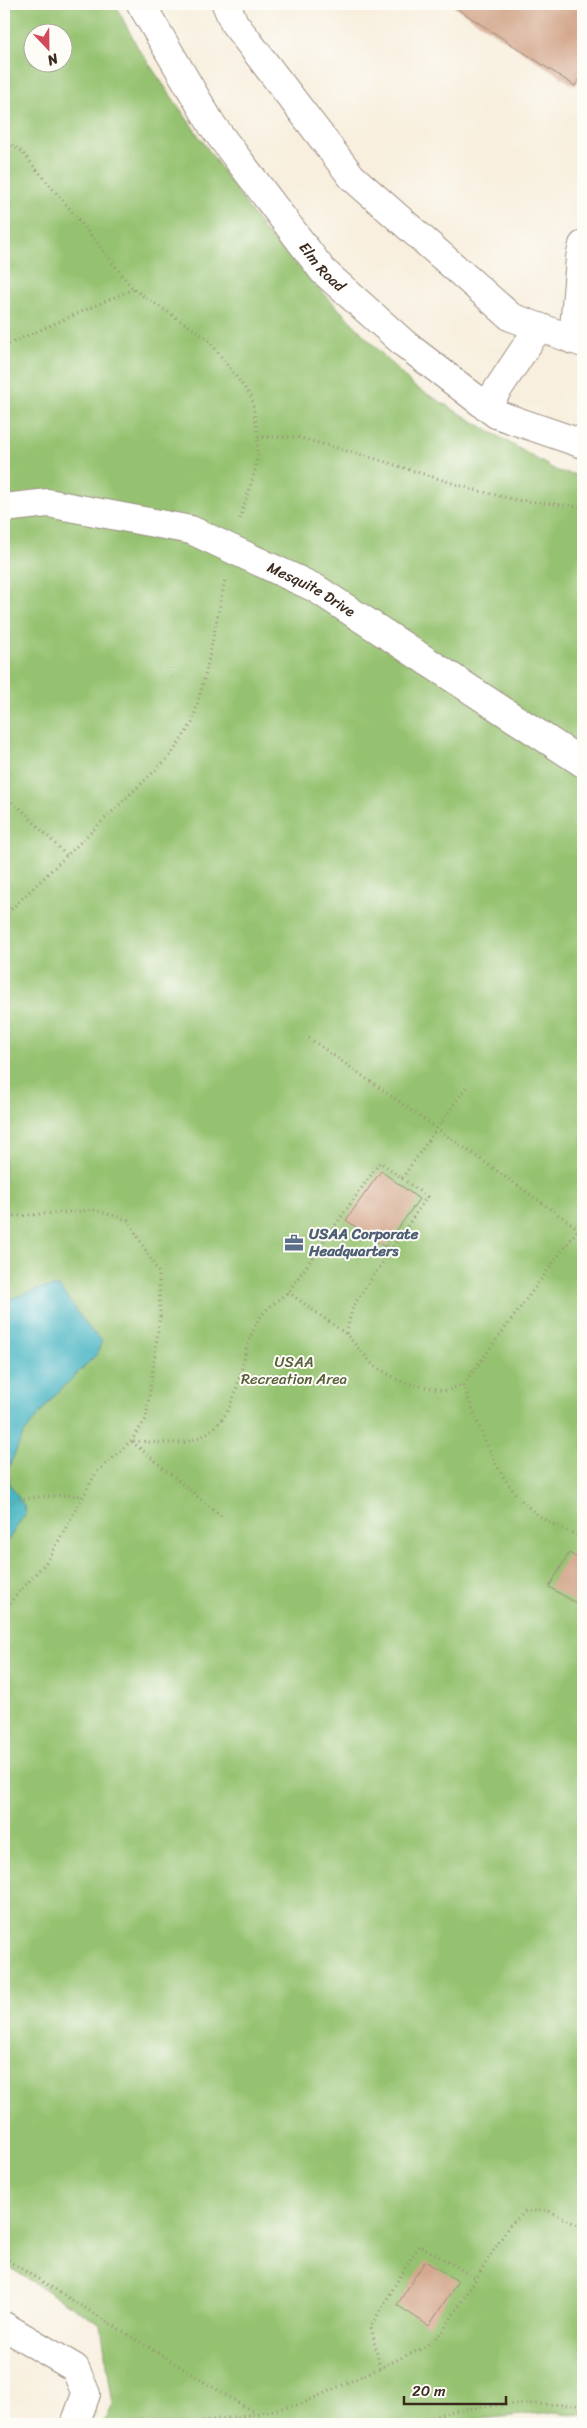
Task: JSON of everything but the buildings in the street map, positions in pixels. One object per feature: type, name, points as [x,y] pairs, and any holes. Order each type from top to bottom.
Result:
[{"type":"street","name":"Elm Road","points":[[141,4],[212,125],[323,271],[406,346],[496,414],[583,444]]},
{"type":"street","points":[[226,4],[234,23],[352,177],[511,317],[578,341],[580,258],[583,245]]},
{"type":"street","points":[[486,407],[538,327]]},
{"type":"street","name":"Mesquite Drive","points":[[4,508],[48,503],[191,530],[315,588],[583,763]]},
{"type":"street","points":[[4,2326],[75,2368],[86,2394],[75,2424]]},
{"type":"path","points":[[4,346],[133,289]]},
{"type":"path","points":[[258,437],[297,437],[376,458],[471,489],[516,500],[583,508]]},
{"type":"path","points":[[4,796],[21,809],[67,856]]},
{"type":"path","points":[[309,1038],[578,1230]]},
{"type":"path","points":[[402,1178],[467,1086]]},
{"type":"path","points":[[131,1441],[184,1442],[203,1435],[220,1422],[234,1402],[250,1337],[257,1322],[268,1308],[288,1292],[380,1162],[427,1197],[353,1306],[346,1334]]},
{"type":"path","points":[[4,1217],[95,1210],[128,1220],[159,1273],[160,1316],[146,1419],[131,1441],[96,1473],[48,1560],[4,1609]]},
{"type":"path","points":[[288,1292],[346,1334],[374,1366],[402,1382],[444,1391],[463,1385],[582,1224]]},
{"type":"path","points":[[463,1385],[492,1457],[513,1491],[533,1512],[583,1538]]},
{"type":"path","points":[[131,1441],[220,1516]]},
{"type":"path","points":[[4,1503],[27,1497],[59,1494],[83,1496]]},
{"type":"path","points":[[183,2424],[255,2414],[301,2404],[425,2347],[443,2331],[509,2226],[525,2212],[547,2210],[583,2228]]},
{"type":"path","points":[[380,2368],[371,2326],[419,2245],[476,2278]]},
{"type":"path","points":[[4,2258],[255,2414]]},
{"type":"path","points":[[413,2424],[430,2417],[495,2406],[539,2403],[583,2406]]},
{"type":"green space","name":"USAA Recreation Area","points":[[4,4],[115,4],[138,48],[265,232],[412,385],[557,471],[583,476],[583,2415],[553,2412],[430,2424],[103,2424],[113,2405],[101,2325],[4,2264]]},
{"type":"water","points":[[59,1287],[92,1332],[102,1340],[97,1354],[53,1397],[23,1435],[8,1469],[9,1483],[24,1506],[25,1514],[4,1546],[4,1301],[42,1288]]},
{"type":"place","name":"USAA Corporate Headquarters","points":[[294,1243]]}]
